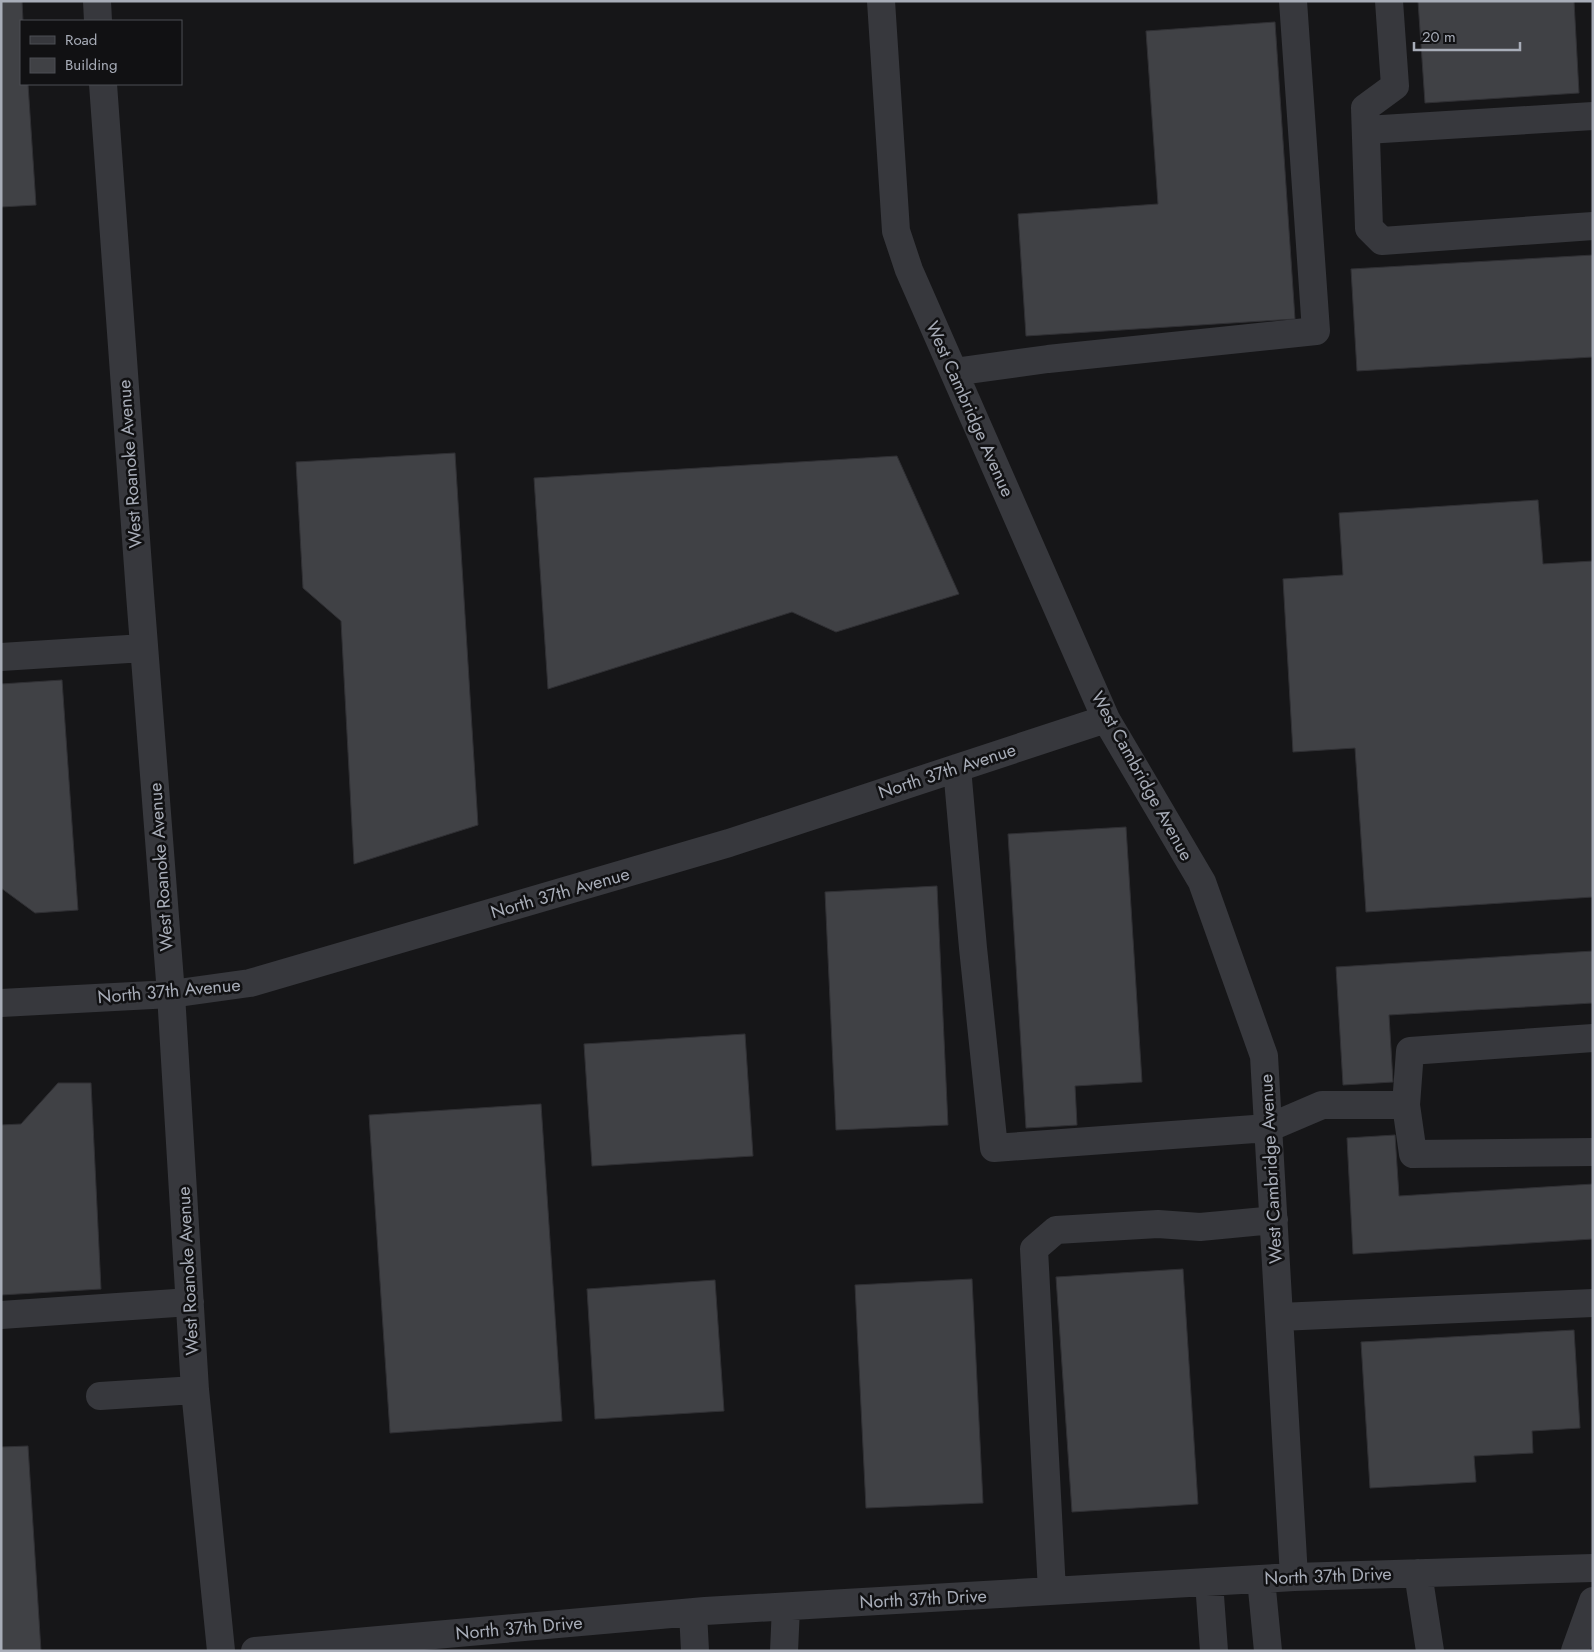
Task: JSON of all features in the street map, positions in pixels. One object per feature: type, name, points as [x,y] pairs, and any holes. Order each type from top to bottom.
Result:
[{"type":"street","points":[[97,1],[98,20]]},
{"type":"street","name":"West Cambridge Avenue","points":[[881,1],[896,231],[909,270],[1106,719],[1202,882],[1264,1056],[1294,1577]]},
{"type":"street","points":[[954,372],[1048,359],[1316,331],[1293,1]]},
{"type":"street","points":[[1389,1],[1395,86],[1365,108],[1370,228],[1382,241],[1593,226]]},
{"type":"street","name":"West Roanoke Avenue","points":[[103,85],[171,994],[195,1390],[221,1651]]},
{"type":"street","points":[[1366,130],[1593,116]]},
{"type":"street","points":[[1,658],[144,648]]},
{"type":"street","name":"North 37th Avenue","points":[[1,1003],[171,994],[250,983],[729,843],[1106,719]]},
{"type":"street","points":[[957,768],[973,948],[994,1148],[1268,1128],[1322,1105],[1406,1106]]},
{"type":"street","points":[[1593,1038],[1410,1052],[1406,1106],[1413,1154],[1593,1152]]},
{"type":"street","points":[[1052,1591],[1034,1249],[1056,1230],[1158,1224],[1200,1227],[1274,1220]]},
{"type":"street","points":[[1,1315],[190,1302]]},
{"type":"street","points":[[1280,1317],[1593,1303]]},
{"type":"street","points":[[100,1396],[195,1390]]},
{"type":"street","name":"North 37th Drive","points":[[255,1651],[448,1642],[693,1612],[1261,1578],[1593,1568]]},
{"type":"street","points":[[1418,1573],[1430,1651]]},
{"type":"street","points":[[1261,1578],[1268,1651]]},
{"type":"street","points":[[1209,1582],[1214,1651]]},
{"type":"street","points":[[1574,1651],[1593,1600]]},
{"type":"street","points":[[784,1651],[786,1607]]},
{"type":"street","points":[[693,1612],[695,1651]]},
{"type":"building","points":[[1,1],[22,1],[23,20],[20,20],[20,85],[28,85],[36,205],[1,207]]},
{"type":"building","points":[[1418,1],[1574,1],[1579,93],[1425,103]]},
{"type":"building","points":[[1275,22],[1295,319],[1026,336],[1018,214],[1158,204],[1146,31]]},
{"type":"building","points":[[1593,255],[1593,357],[1357,371],[1351,269]]},
{"type":"building","points":[[455,453],[478,825],[354,864],[341,621],[303,588],[296,462]]},
{"type":"building","points":[[897,456],[959,594],[836,632],[792,612],[548,689],[534,478]]},
{"type":"building","points":[[1538,500],[1543,564],[1593,561],[1593,897],[1366,912],[1355,748],[1293,752],[1283,579],[1343,575],[1339,513]]},
{"type":"building","points":[[62,680],[78,910],[35,913],[1,888],[1,684]]},
{"type":"building","points":[[1126,827],[1142,1082],[1075,1086],[1077,1125],[1026,1128],[1008,834]]},
{"type":"building","points":[[937,886],[948,1125],[836,1130],[825,892]]},
{"type":"building","points":[[1593,951],[1593,1003],[1389,1015],[1393,1082],[1343,1085],[1336,967]]},
{"type":"building","points":[[745,1034],[753,1156],[592,1166],[584,1044]]},
{"type":"building","points":[[58,1083],[91,1083],[101,1289],[1,1295],[1,1125],[21,1124]]},
{"type":"building","points":[[541,1104],[562,1421],[390,1433],[369,1115]]},
{"type":"building","points":[[1395,1135],[1399,1196],[1593,1184],[1593,1239],[1353,1254],[1347,1138]]},
{"type":"building","points":[[1183,1269],[1198,1504],[1072,1512],[1056,1277]]},
{"type":"building","points":[[972,1279],[983,1503],[866,1508],[855,1285]]},
{"type":"building","points":[[715,1280],[724,1411],[595,1419],[587,1289]]},
{"type":"building","points":[[1574,1330],[1580,1428],[1532,1431],[1533,1453],[1474,1456],[1476,1482],[1370,1488],[1361,1342]]},
{"type":"building","points":[[28,1446],[41,1651],[1,1651],[1,1447]]}]
